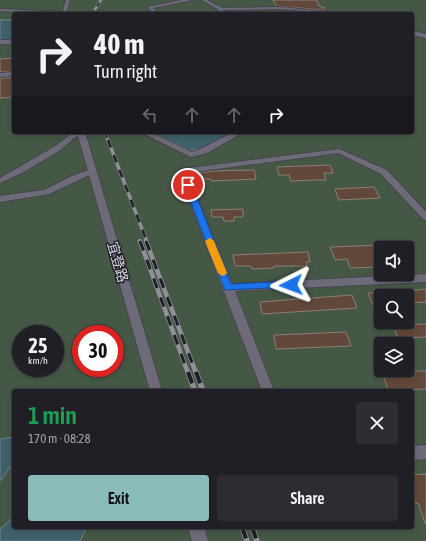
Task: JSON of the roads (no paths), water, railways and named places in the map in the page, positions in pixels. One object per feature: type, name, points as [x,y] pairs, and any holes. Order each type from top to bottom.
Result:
[{"type":"street","points":[[65,12],[68,0]]},
{"type":"street","points":[[156,12],[150,7],[190,0]]},
{"type":"street","points":[[204,0],[220,11],[274,8],[330,12]]},
{"type":"street","points":[[297,2],[302,9]]},
{"type":"street","points":[[274,8],[277,12]]},
{"type":"street","points":[[0,10],[32,12]]},
{"type":"street","points":[[414,33],[426,36]]},
{"type":"street","points":[[0,42],[12,42]]},
{"type":"street","points":[[0,75],[12,74]]},
{"type":"street","points":[[0,181],[27,168],[49,152],[59,148],[66,140],[77,134]]},
{"type":"street","name":"宜登路","points":[[82,134],[155,389]]},
{"type":"street","points":[[148,134],[191,155],[204,151],[236,134]]},
{"type":"street","points":[[267,389],[182,170],[339,151],[384,172],[426,217]]},
{"type":"street","points":[[0,198],[46,192],[75,178],[92,172]]},
{"type":"street","points":[[228,288],[426,278]]},
{"type":"street","points":[[414,453],[426,452]]},
{"type":"street","points":[[197,529],[200,541]]},
{"type":"water","points":[[0,20],[12,20],[12,40],[0,41]]},
{"type":"water","points":[[156,134],[228,134],[202,149],[190,150]]},
{"type":"water","points":[[12,437],[12,465],[0,481],[0,439]]},
{"type":"water","points":[[12,519],[12,529],[86,529],[80,541],[0,541],[0,529]]},
{"type":"railway","points":[[93,12],[101,0]]},
{"type":"railway","points":[[106,134],[108,141]]},
{"type":"railway","points":[[108,140],[147,242]]},
{"type":"railway","points":[[140,241],[188,373]]},
{"type":"railway","points":[[146,241],[196,373]]},
{"type":"railway","points":[[188,372],[194,389]]},
{"type":"railway","points":[[196,372],[202,389]]},
{"type":"railway","points":[[243,529],[247,541]]},
{"type":"railway","points":[[253,529],[257,541]]}]
